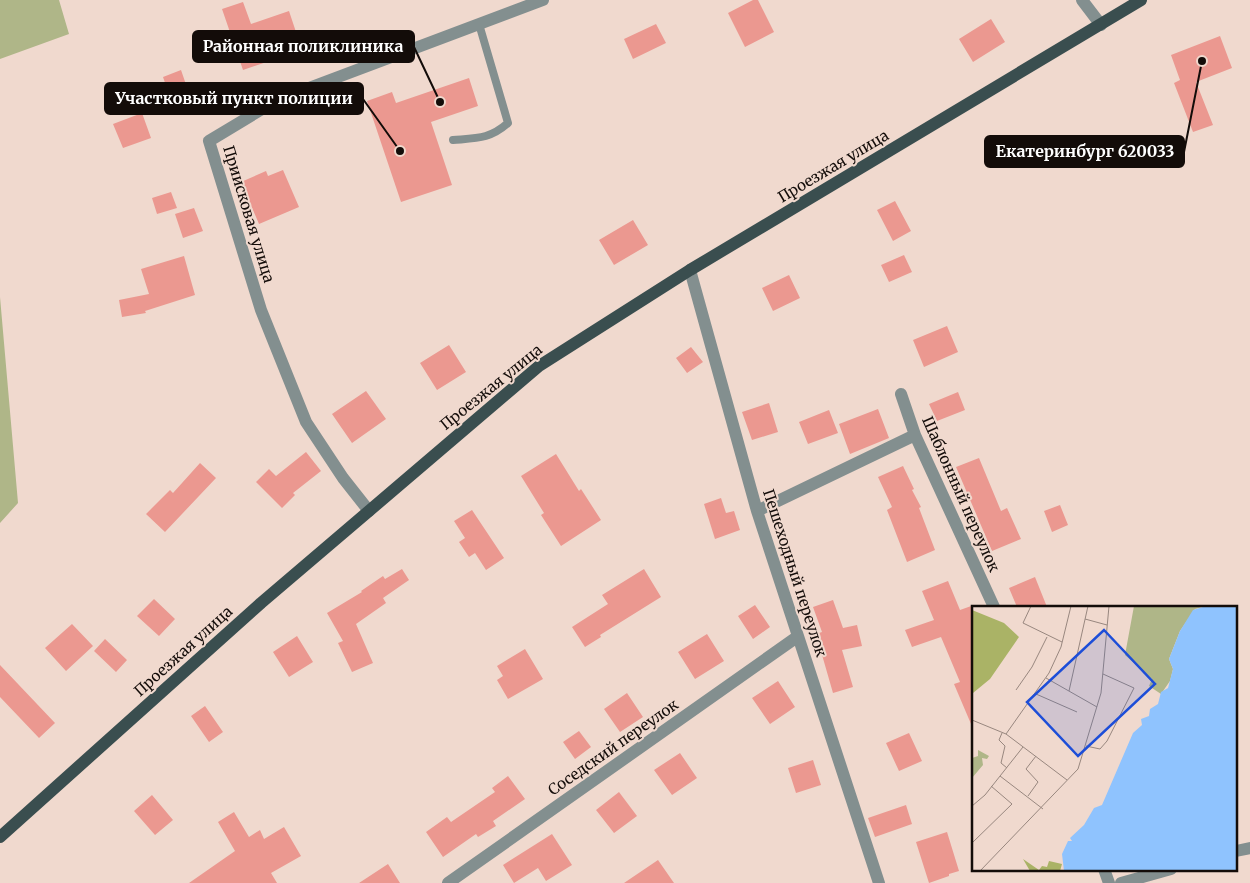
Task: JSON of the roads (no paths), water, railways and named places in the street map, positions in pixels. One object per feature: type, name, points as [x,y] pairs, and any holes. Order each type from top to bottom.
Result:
[{"type":"main road","name":"Проезжая улица","points":[[0,836],[261,602],[539,366],[690,270],[1141,0]]},
{"type":"street","name":"Приисковая улица","points":[[369,511],[343,478],[306,422],[261,310],[209,141],[277,100],[544,0]]},
{"type":"street","points":[[1082,0],[1101,25]]},
{"type":"street","name":"Пешеходный переулок","points":[[690,270],[757,511],[879,883]]},
{"type":"street","name":"Шаблонный переулок","points":[[901,394],[915,435],[994,606]]},
{"type":"street","points":[[757,511],[915,435]]},
{"type":"street","name":"Соседский переулок","points":[[448,883],[797,637]]},
{"type":"street","points":[[1104,870],[1109,883]]},
{"type":"street","points":[[1121,883],[1167,870]]},
{"type":"lane","points":[[454,140],[478,138],[496,133],[508,123],[479,24]]},
{"type":"place","name":"Екатеринбург 620033","points":[[1202,61]]},
{"type":"place","name":"Районная поликлиника","points":[[440,102]]},
{"type":"place","name":"Участковый пункт полиции","points":[[400,151]]}]
